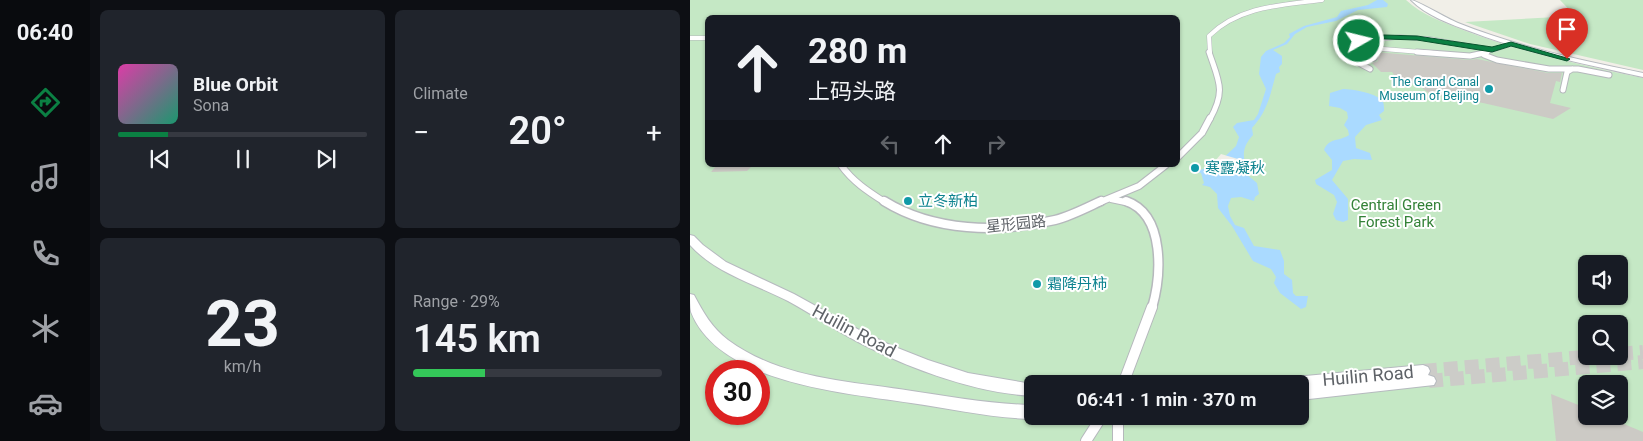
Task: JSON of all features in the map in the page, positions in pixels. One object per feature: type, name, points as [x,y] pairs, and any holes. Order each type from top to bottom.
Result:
[{"type":"main road","points":[[1413,0],[1429,12],[1452,23],[1511,44],[1643,74]]},
{"type":"main road","points":[[1419,0],[1450,19],[1495,36],[1546,51],[1643,74]]},
{"type":"main road","name":"Huilin Road","points":[[690,238],[696,247],[718,263],[794,299],[866,340],[919,364],[1000,386],[1024,389]]},
{"type":"main road","points":[[690,298],[706,327],[723,344],[754,362],[787,375],[944,402],[1024,411]]},
{"type":"main road","name":"Huilin Road","points":[[1309,387],[1426,376]]},
{"type":"street","points":[[1180,155],[1202,133],[1216,108],[1222,89],[1210,51],[1210,36],[1215,30],[1228,20],[1257,9],[1322,0]]},
{"type":"street","points":[[1370,69],[1347,53],[1346,48],[1359,41],[1384,37],[1424,38],[1492,50]]},
{"type":"street","points":[[690,38],[705,38]]},
{"type":"street","points":[[1359,62],[1374,58],[1368,49],[1371,48],[1470,56],[1511,44]]},
{"type":"street","points":[[1484,53],[1487,57],[1498,60],[1609,75]]},
{"type":"street","points":[[1563,90],[1567,72],[1572,69]]},
{"type":"street","name":"星形园路","points":[[842,167],[862,188],[913,217],[940,223],[990,229],[1056,220],[1139,186],[1163,167]]},
{"type":"street","points":[[1111,199],[1132,204],[1144,212],[1155,236],[1159,264],[1158,284],[1149,319],[1129,360],[1125,375]]},
{"type":"street","points":[[1086,441],[1096,425]]},
{"type":"street","points":[[1118,425],[1118,441]]},
{"type":"green space","name":"Central Green Forest Park","points":[[690,0],[1406,0],[1433,18],[1485,38],[1552,57],[1643,78],[1643,441],[690,441]]},
{"type":"green space","points":[[1560,0],[1643,0],[1643,70],[1530,44],[1465,22],[1575,16]]},
{"type":"water","points":[[1377,0],[1383,0],[1388,4],[1387,7],[1358,10],[1336,21],[1307,27],[1295,34],[1287,44],[1273,50],[1282,56],[1282,64],[1279,67],[1280,72],[1276,74],[1265,109],[1252,128],[1253,135],[1244,151],[1245,163],[1240,169],[1257,183],[1259,194],[1255,197],[1254,201],[1241,197],[1231,198],[1228,206],[1230,216],[1235,225],[1244,228],[1254,246],[1280,250],[1284,261],[1284,274],[1292,280],[1293,293],[1296,296],[1308,296],[1306,307],[1301,309],[1280,293],[1274,283],[1276,277],[1271,269],[1253,261],[1232,226],[1218,208],[1217,194],[1210,187],[1202,185],[1204,183],[1201,173],[1196,172],[1219,162],[1236,146],[1239,137],[1233,127],[1237,123],[1254,120],[1258,114],[1266,89],[1259,74],[1261,57],[1266,51],[1284,43],[1290,37],[1289,34],[1304,26],[1337,17],[1341,11],[1368,5]]},
{"type":"water","points":[[1343,89],[1376,96],[1383,102],[1384,111],[1379,115],[1382,120],[1366,125],[1355,137],[1356,148],[1370,153],[1372,160],[1354,159],[1343,161],[1332,180],[1348,199],[1348,220],[1343,222],[1336,220],[1333,214],[1337,202],[1334,195],[1316,184],[1315,180],[1332,170],[1332,160],[1324,150],[1326,146],[1331,141],[1349,135],[1344,125],[1348,118],[1347,112],[1340,108],[1329,106],[1330,93]]},
{"type":"pier","points":[[1221,154],[1248,162],[1244,169],[1246,170],[1215,161]]},
{"type":"building","name":"The Grand Canal Museum of Beijing","points":[[1375,52],[1477,59],[1548,73],[1562,73],[1560,82],[1556,81],[1550,103],[1571,108],[1553,119],[1483,103],[1430,94],[1417,84],[1404,84],[1399,76],[1395,76],[1392,72],[1381,72],[1372,63],[1378,61]]},
{"type":"building","points":[[715,167],[751,167],[747,171],[711,172]]},
{"type":"building","points":[[1551,394],[1578,405],[1578,425],[1626,425],[1643,432],[1643,441],[1556,441]]},
{"type":"tunnel","points":[[1628,353],[1643,352]]},
{"type":"tunnel","points":[[1423,371],[1578,357]]},
{"type":"tunnel","points":[[1429,381],[1643,362]]},
{"type":"place","name":"The Grand Canal Museum of Beijing","points":[[1489,89]]},
{"type":"place","name":"寒露凝秋","points":[[1195,168]]},
{"type":"place","name":"立冬新柏","points":[[908,201]]},
{"type":"place","name":"霜降丹柿","points":[[1037,284]]},
{"type":"route","points":[[1359,41],[1384,37],[1417,38],[1492,50],[1511,44],[1567,59]]}]
